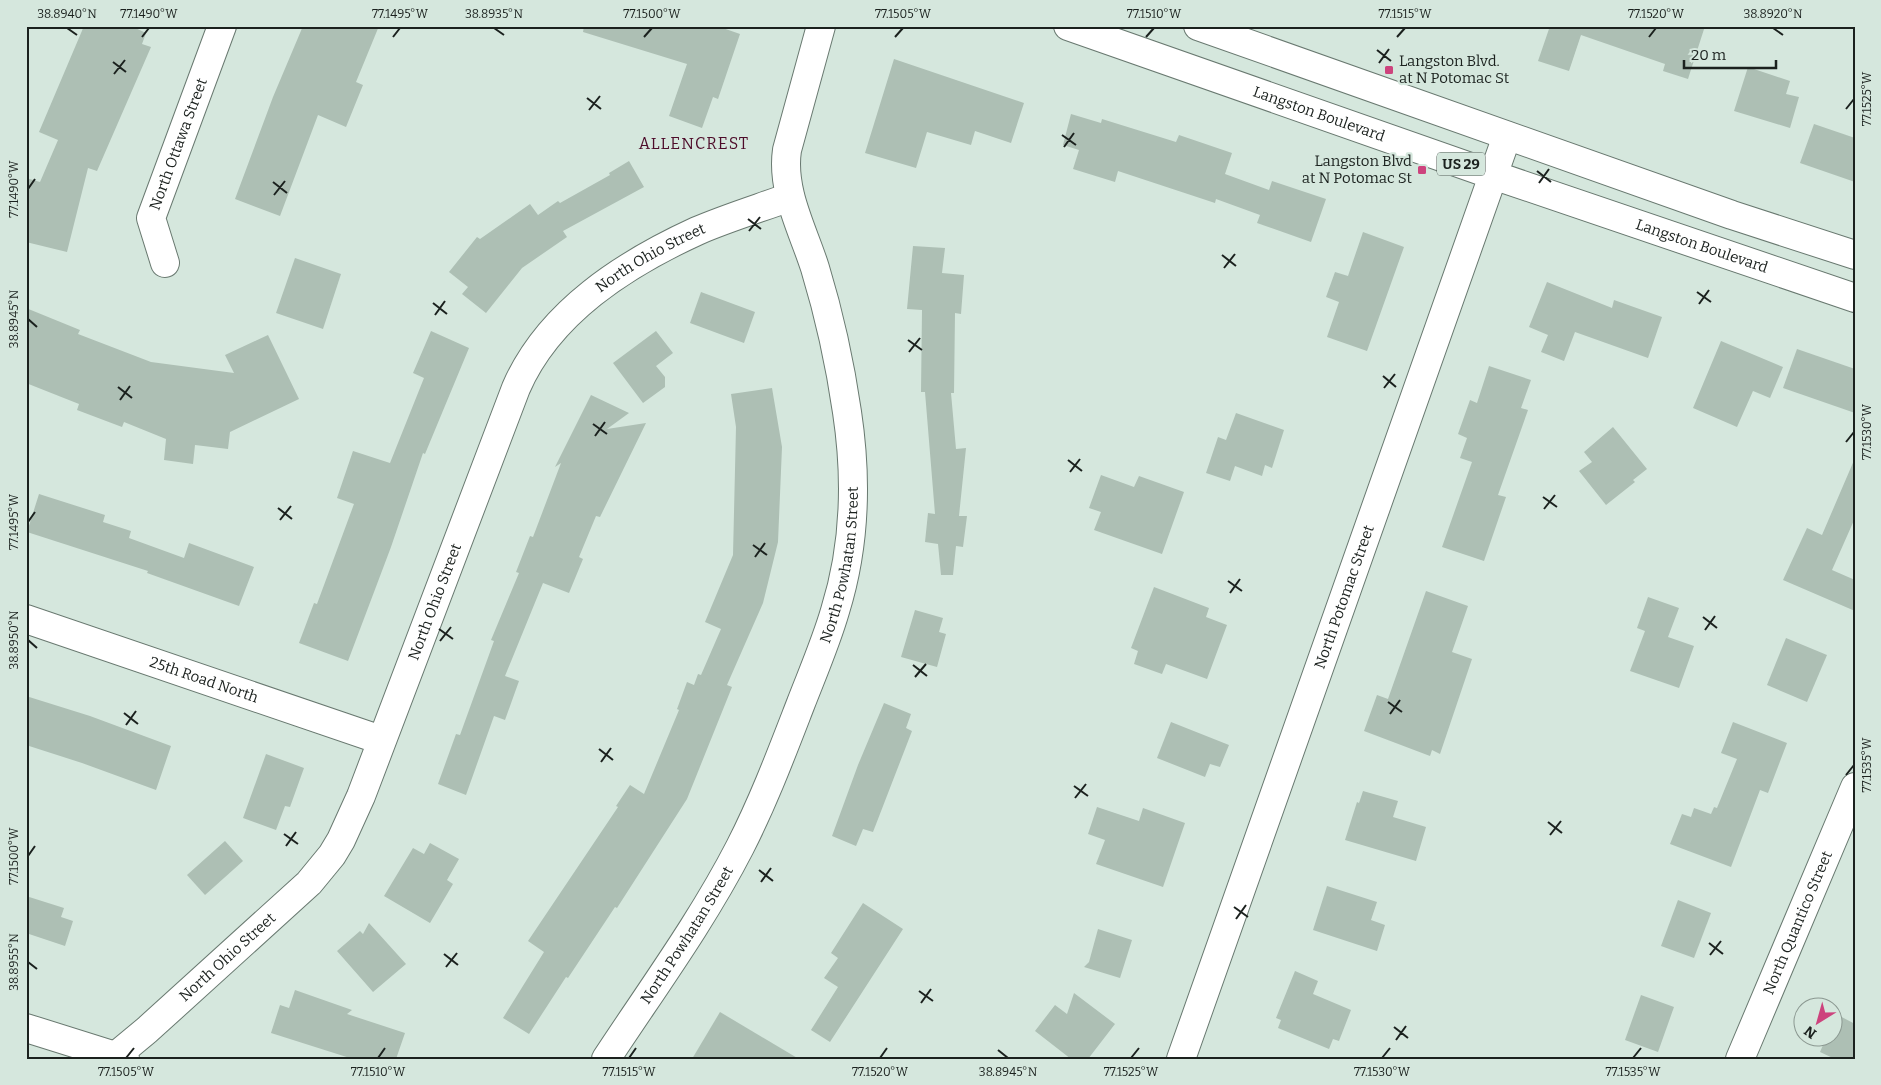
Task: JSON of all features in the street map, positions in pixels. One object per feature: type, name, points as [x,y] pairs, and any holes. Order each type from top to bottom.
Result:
[{"type":"street","name":"North Ottawa Street","points":[[165,262],[151,218],[222,26]]},
{"type":"street","name":"North Powhatan Street","points":[[606,1059],[710,899],[753,821],[769,786],[836,610],[850,546],[852,473],[849,426],[841,377],[824,298],[790,196],[785,168],[787,150],[820,26]]},
{"type":"street","name":"Langston Boulevard","points":[[1068,26],[1493,175],[1855,298]]},
{"type":"street","points":[[1198,26],[1732,215],[1855,255]]},
{"type":"street","name":"North Potomac Street","points":[[1181,1059],[1507,136]]},
{"type":"street","name":"North Ohio Street","points":[[118,1058],[291,901],[316,876],[332,855],[348,827],[514,394],[522,375],[539,349],[563,320],[584,300],[625,270],[700,230],[790,196]]},
{"type":"street","name":"25th Road North","points":[[26,618],[381,740]]},
{"type":"street","name":"North Quantico Street","points":[[1740,1059],[1855,787]]},
{"type":"street","points":[[26,1028],[118,1058]]},
{"type":"building","points":[[84,26],[131,26],[146,33],[142,44],[151,47],[97,171],[88,168],[67,252],[26,242],[26,178],[40,182],[58,140],[39,132]]},
{"type":"building","points":[[303,26],[379,26],[356,82],[363,85],[346,127],[318,115],[280,216],[235,199],[273,97]]},
{"type":"building","points":[[584,26],[717,26],[740,34],[718,99],[713,97],[702,128],[669,116],[687,64],[583,32]]},
{"type":"building","points":[[1550,26],[1705,26],[1688,79],[1663,71],[1665,64],[1581,35],[1569,71],[1538,61]]},
{"type":"building","points":[[894,59],[1024,103],[1011,143],[975,131],[971,145],[927,132],[916,168],[865,153]]},
{"type":"building","points":[[1748,67],[1790,81],[1786,94],[1799,97],[1790,128],[1734,111]]},
{"type":"building","points":[[1071,114],[1101,123],[1102,119],[1176,142],[1179,135],[1232,153],[1225,174],[1269,190],[1272,181],[1326,199],[1311,242],[1257,223],[1260,215],[1216,199],[1215,203],[1118,171],[1115,182],[1073,169],[1079,150],[1063,145]]},
{"type":"building","points":[[1814,124],[1855,138],[1855,182],[1800,163]]},
{"type":"building","points":[[629,161],[644,187],[563,231],[567,237],[522,268],[486,313],[462,294],[468,287],[449,272],[477,237],[480,239],[530,204],[538,215],[558,201],[560,203],[610,175],[609,173]]},
{"type":"building","points":[[1363,232],[1404,247],[1367,351],[1327,337],[1339,302],[1326,297],[1335,272],[1348,276]]},
{"type":"building","points":[[913,246],[945,248],[942,273],[964,275],[961,314],[955,313],[954,393],[951,393],[956,449],[966,448],[959,516],[967,516],[963,547],[956,546],[953,575],[941,575],[938,544],[925,542],[928,513],[935,514],[925,392],[921,392],[922,310],[907,309]]},
{"type":"building","points":[[295,258],[341,274],[323,329],[276,313]]},
{"type":"building","points":[[1547,282],[1612,308],[1614,300],[1662,317],[1648,358],[1575,332],[1564,361],[1541,352],[1548,335],[1529,327]]},
{"type":"building","points":[[701,292],[755,312],[744,343],[690,323]]},
{"type":"building","points":[[26,308],[80,330],[78,334],[151,362],[234,373],[225,355],[268,335],[299,399],[230,432],[228,449],[195,445],[193,464],[164,460],[166,439],[124,422],[122,427],[77,410],[79,404],[26,383]]},
{"type":"building","points":[[431,331],[469,348],[425,454],[423,453],[391,547],[348,661],[299,643],[314,603],[317,604],[354,504],[337,498],[353,451],[390,463],[424,378],[413,373]]},
{"type":"building","points":[[656,331],[673,353],[656,366],[665,377],[665,387],[643,403],[613,363]]},
{"type":"building","points":[[1721,341],[1783,367],[1770,398],[1753,391],[1737,427],[1693,408]]},
{"type":"building","points":[[1797,349],[1855,369],[1855,413],[1783,388]]},
{"type":"building","points":[[1489,366],[1531,380],[1521,408],[1528,410],[1498,495],[1506,497],[1484,561],[1442,547],[1472,462],[1460,458],[1467,438],[1458,434],[1470,400],[1477,403]]},
{"type":"building","points":[[772,388],[782,447],[778,542],[763,603],[727,685],[732,687],[687,799],[617,908],[615,907],[568,978],[566,977],[529,1034],[503,1018],[544,952],[528,941],[618,807],[616,806],[630,785],[644,794],[679,710],[677,709],[687,682],[694,685],[698,674],[701,675],[721,629],[705,622],[733,555],[736,427],[731,394]]},
{"type":"building","points":[[591,395],[629,413],[607,429],[646,423],[600,517],[596,516],[579,557],[583,559],[569,593],[543,583],[505,676],[519,681],[505,720],[494,716],[466,795],[438,784],[456,734],[460,735],[494,641],[491,640],[519,573],[516,572],[530,536],[533,537],[561,463],[555,467]]},
{"type":"building","points":[[1236,413],[1284,430],[1272,468],[1265,465],[1262,476],[1235,466],[1230,481],[1206,473],[1218,437],[1226,440]]},
{"type":"building","points":[[1613,427],[1647,469],[1633,480],[1635,482],[1606,505],[1579,471],[1592,462],[1584,452]]},
{"type":"building","points":[[1855,458],[1855,518],[1832,570],[1855,580],[1855,611],[1783,580],[1807,528],[1822,535]]},
{"type":"building","points":[[1101,475],[1134,487],[1139,476],[1184,492],[1162,554],[1094,530],[1101,512],[1089,508]]},
{"type":"building","points":[[39,494],[105,515],[103,522],[131,531],[129,538],[184,558],[189,543],[254,567],[239,606],[147,573],[148,571],[27,532]]},
{"type":"building","points":[[1154,587],[1209,608],[1206,617],[1227,625],[1207,679],[1166,664],[1162,674],[1134,664],[1138,651],[1131,648]]},
{"type":"building","points":[[1426,591],[1468,606],[1452,652],[1472,659],[1440,754],[1432,750],[1430,756],[1364,731],[1377,695],[1388,699]]},
{"type":"building","points":[[1648,597],[1679,608],[1668,637],[1694,646],[1679,688],[1630,671],[1645,631],[1637,628]]},
{"type":"building","points":[[915,610],[943,618],[939,632],[946,634],[937,667],[901,657]]},
{"type":"building","points":[[1786,638],[1827,655],[1807,702],[1767,685]]},
{"type":"building","points":[[26,696],[90,716],[171,746],[156,790],[26,745]]},
{"type":"building","points":[[884,703],[911,714],[906,728],[912,731],[873,832],[863,829],[856,846],[832,836],[858,765]]},
{"type":"building","points":[[1171,722],[1229,745],[1220,767],[1210,764],[1205,777],[1157,758]]},
{"type":"building","points":[[1733,722],[1787,743],[1768,793],[1760,790],[1731,867],[1670,844],[1682,814],[1691,817],[1694,808],[1711,814],[1714,807],[1717,808],[1737,759],[1721,753]]},
{"type":"building","points":[[266,754],[304,768],[290,807],[285,806],[276,830],[243,818]]},
{"type":"building","points":[[1363,791],[1398,801],[1393,817],[1426,827],[1416,861],[1345,840],[1357,802],[1359,803]]},
{"type":"building","points":[[1097,807],[1139,821],[1143,808],[1185,823],[1163,887],[1096,864],[1105,840],[1088,834]]},
{"type":"building","points":[[225,841],[243,861],[205,895],[187,875]]},
{"type":"building","points":[[430,843],[459,859],[447,880],[453,884],[430,923],[384,896],[413,848],[424,854]]},
{"type":"building","points":[[1327,886],[1377,902],[1371,920],[1385,925],[1377,951],[1313,930]]},
{"type":"building","points":[[26,896],[64,908],[61,917],[73,921],[65,946],[26,933]]},
{"type":"building","points":[[1678,900],[1711,913],[1694,958],[1661,946]]},
{"type":"building","points":[[863,903],[903,929],[830,1042],[811,1030],[838,987],[824,978],[838,958],[831,953]]},
{"type":"building","points":[[369,923],[406,964],[373,992],[337,951],[360,931],[363,934]]},
{"type":"building","points":[[1098,929],[1132,940],[1120,978],[1084,967],[1089,962]]},
{"type":"building","points":[[1295,971],[1318,981],[1313,994],[1351,1010],[1339,1041],[1333,1039],[1329,1049],[1278,1028],[1281,1020],[1276,1018]]},
{"type":"building","points":[[295,990],[352,1010],[347,1014],[405,1033],[396,1059],[353,1059],[271,1033],[280,1005],[289,1008]]},
{"type":"building","points":[[1074,993],[1115,1024],[1088,1059],[1071,1059],[1035,1031],[1055,1005],[1067,1014]]},
{"type":"building","points":[[1641,995],[1674,1007],[1658,1052],[1625,1040]]},
{"type":"building","points":[[720,1012],[799,1059],[692,1059]]},
{"type":"building","points":[[1844,1018],[1855,1024],[1855,1059],[1835,1059],[1820,1052],[1822,1048],[1844,1048]]},
{"type":"place","name":"Langston Blvd. at N Potomac St","points":[[1389,70]]},
{"type":"place","name":"Langston Blvd at N Potomac St","points":[[1422,170]]},
{"type":"district","name":"ALLENCREST","points":[[694,143]]}]
